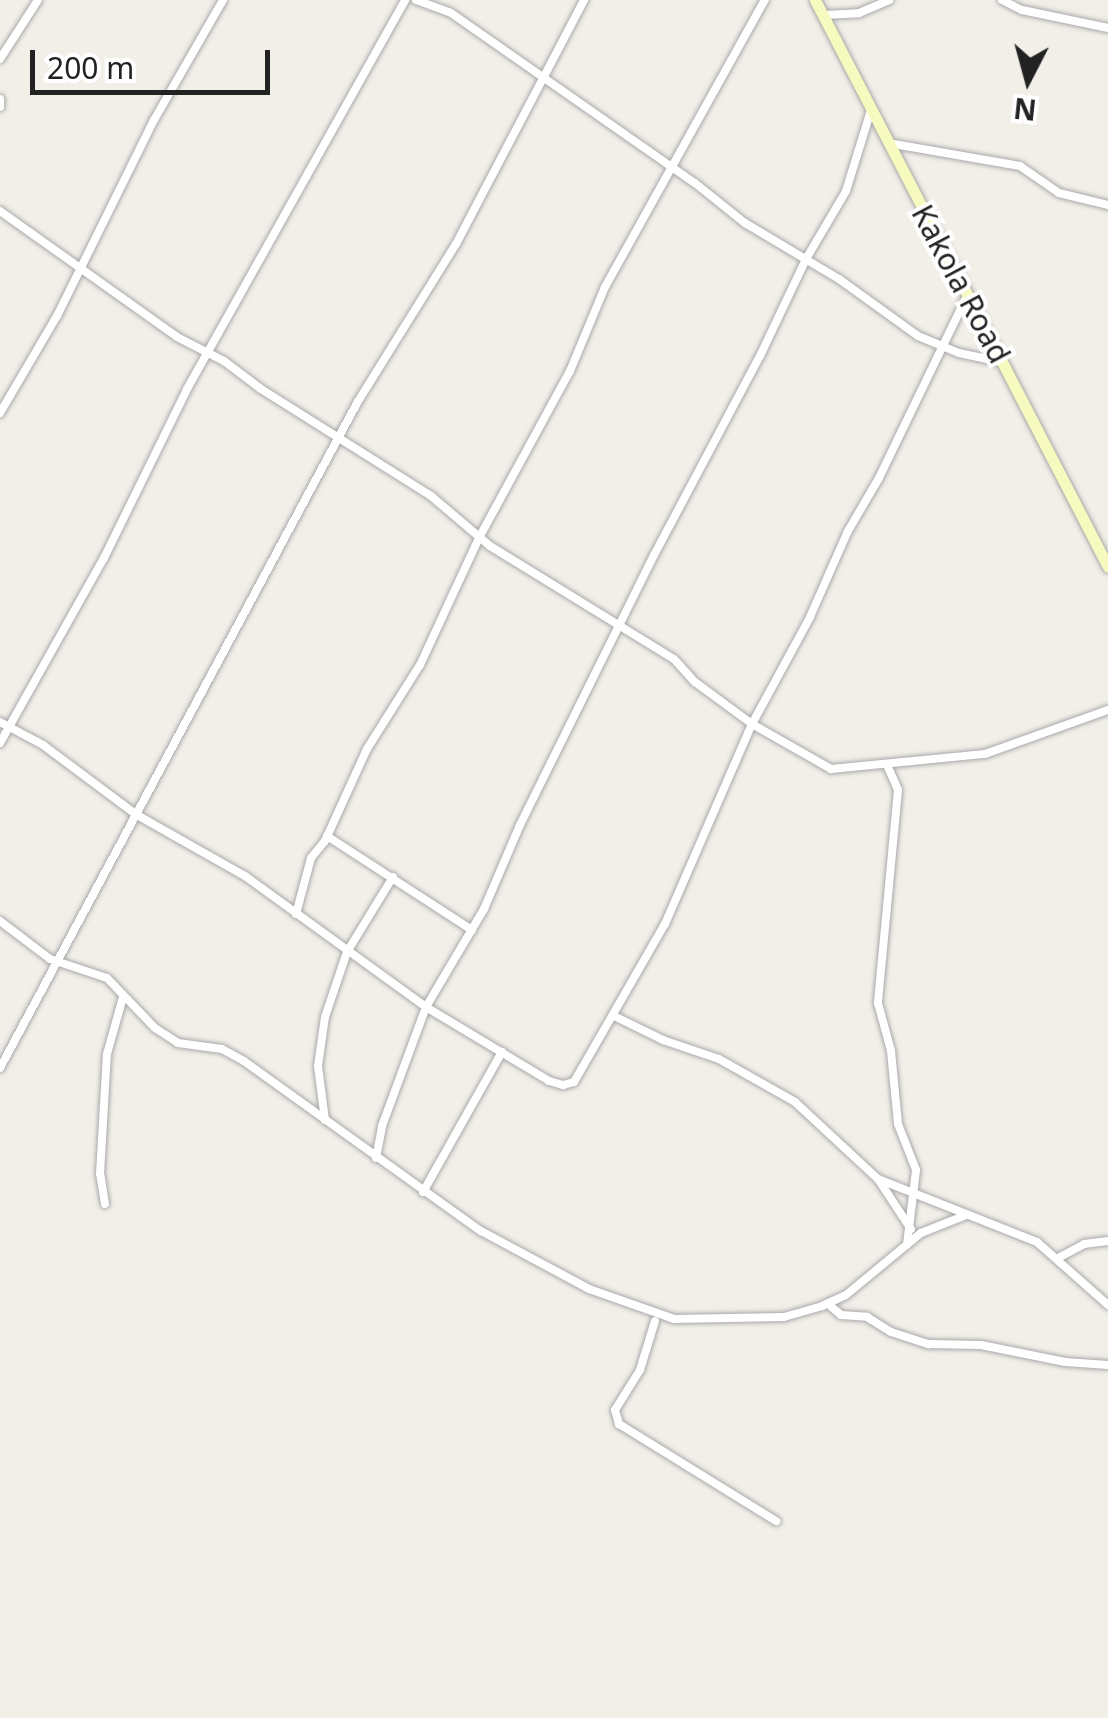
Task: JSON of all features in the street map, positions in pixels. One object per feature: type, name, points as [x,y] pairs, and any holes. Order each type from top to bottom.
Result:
[{"type":"main road","name":"Kakola Road","points":[[816,0],[1108,567]]},
{"type":"street","points":[[0,60],[38,0]]},
{"type":"street","points":[[0,413],[57,316],[154,120],[223,0]]},
{"type":"street","points":[[0,743],[4,724],[104,558],[208,351],[405,0]]},
{"type":"street","points":[[416,0],[452,14],[671,167],[745,224],[806,259],[918,336],[940,346],[1002,362]]},
{"type":"street","points":[[0,1068],[357,403],[456,244],[541,75],[584,0]]},
{"type":"street","points":[[296,914],[307,866],[327,836],[358,767],[420,665],[480,536],[549,412],[605,286],[649,215],[671,167],[765,0]]},
{"type":"street","points":[[824,14],[842,16],[889,0]]},
{"type":"street","points":[[1002,0],[1022,10],[1108,28]]},
{"type":"street","points":[[0,99],[0,107]]},
{"type":"street","points":[[376,1158],[382,1126],[426,1007],[472,930],[806,259],[846,191],[871,110]]},
{"type":"street","points":[[888,143],[1020,166],[1058,193],[1108,205]]},
{"type":"street","points":[[0,211],[178,338],[208,351],[430,496],[480,536],[674,659],[688,676],[752,724],[835,771],[985,754],[1108,710]]},
{"type":"street","points":[[4,724],[43,745],[136,815],[245,876],[426,1007],[548,1081],[569,1084],[582,1072],[665,924],[752,724],[810,617],[848,531],[879,478],[967,296]]},
{"type":"street","points":[[888,765],[898,790],[897,828],[878,1004],[891,1052],[898,1124],[916,1170],[908,1244]]},
{"type":"street","points":[[327,836],[472,930]]},
{"type":"street","points":[[325,1120],[320,1052],[325,1017],[348,952],[393,877]]},
{"type":"street","points":[[0,921],[58,962],[104,976],[178,1043],[230,1052],[481,1231],[589,1289],[674,1319],[784,1318],[828,1304],[932,1227],[966,1215]]},
{"type":"street","points":[[105,1204],[100,1174],[107,1054],[124,997]]},
{"type":"street","points":[[614,1016],[662,1040],[719,1059],[795,1102],[878,1179],[911,1229]]},
{"type":"street","points":[[423,1192],[502,1052]]},
{"type":"street","points":[[878,1179],[1020,1234],[1058,1258],[1108,1304]]},
{"type":"street","points":[[1058,1258],[1084,1244],[1108,1241]]},
{"type":"street","points":[[828,1304],[841,1314],[867,1317],[891,1332],[930,1344],[981,1345],[1065,1362],[1108,1365]]},
{"type":"street","points":[[655,1321],[640,1370],[616,1410],[619,1424],[776,1521]]}]
